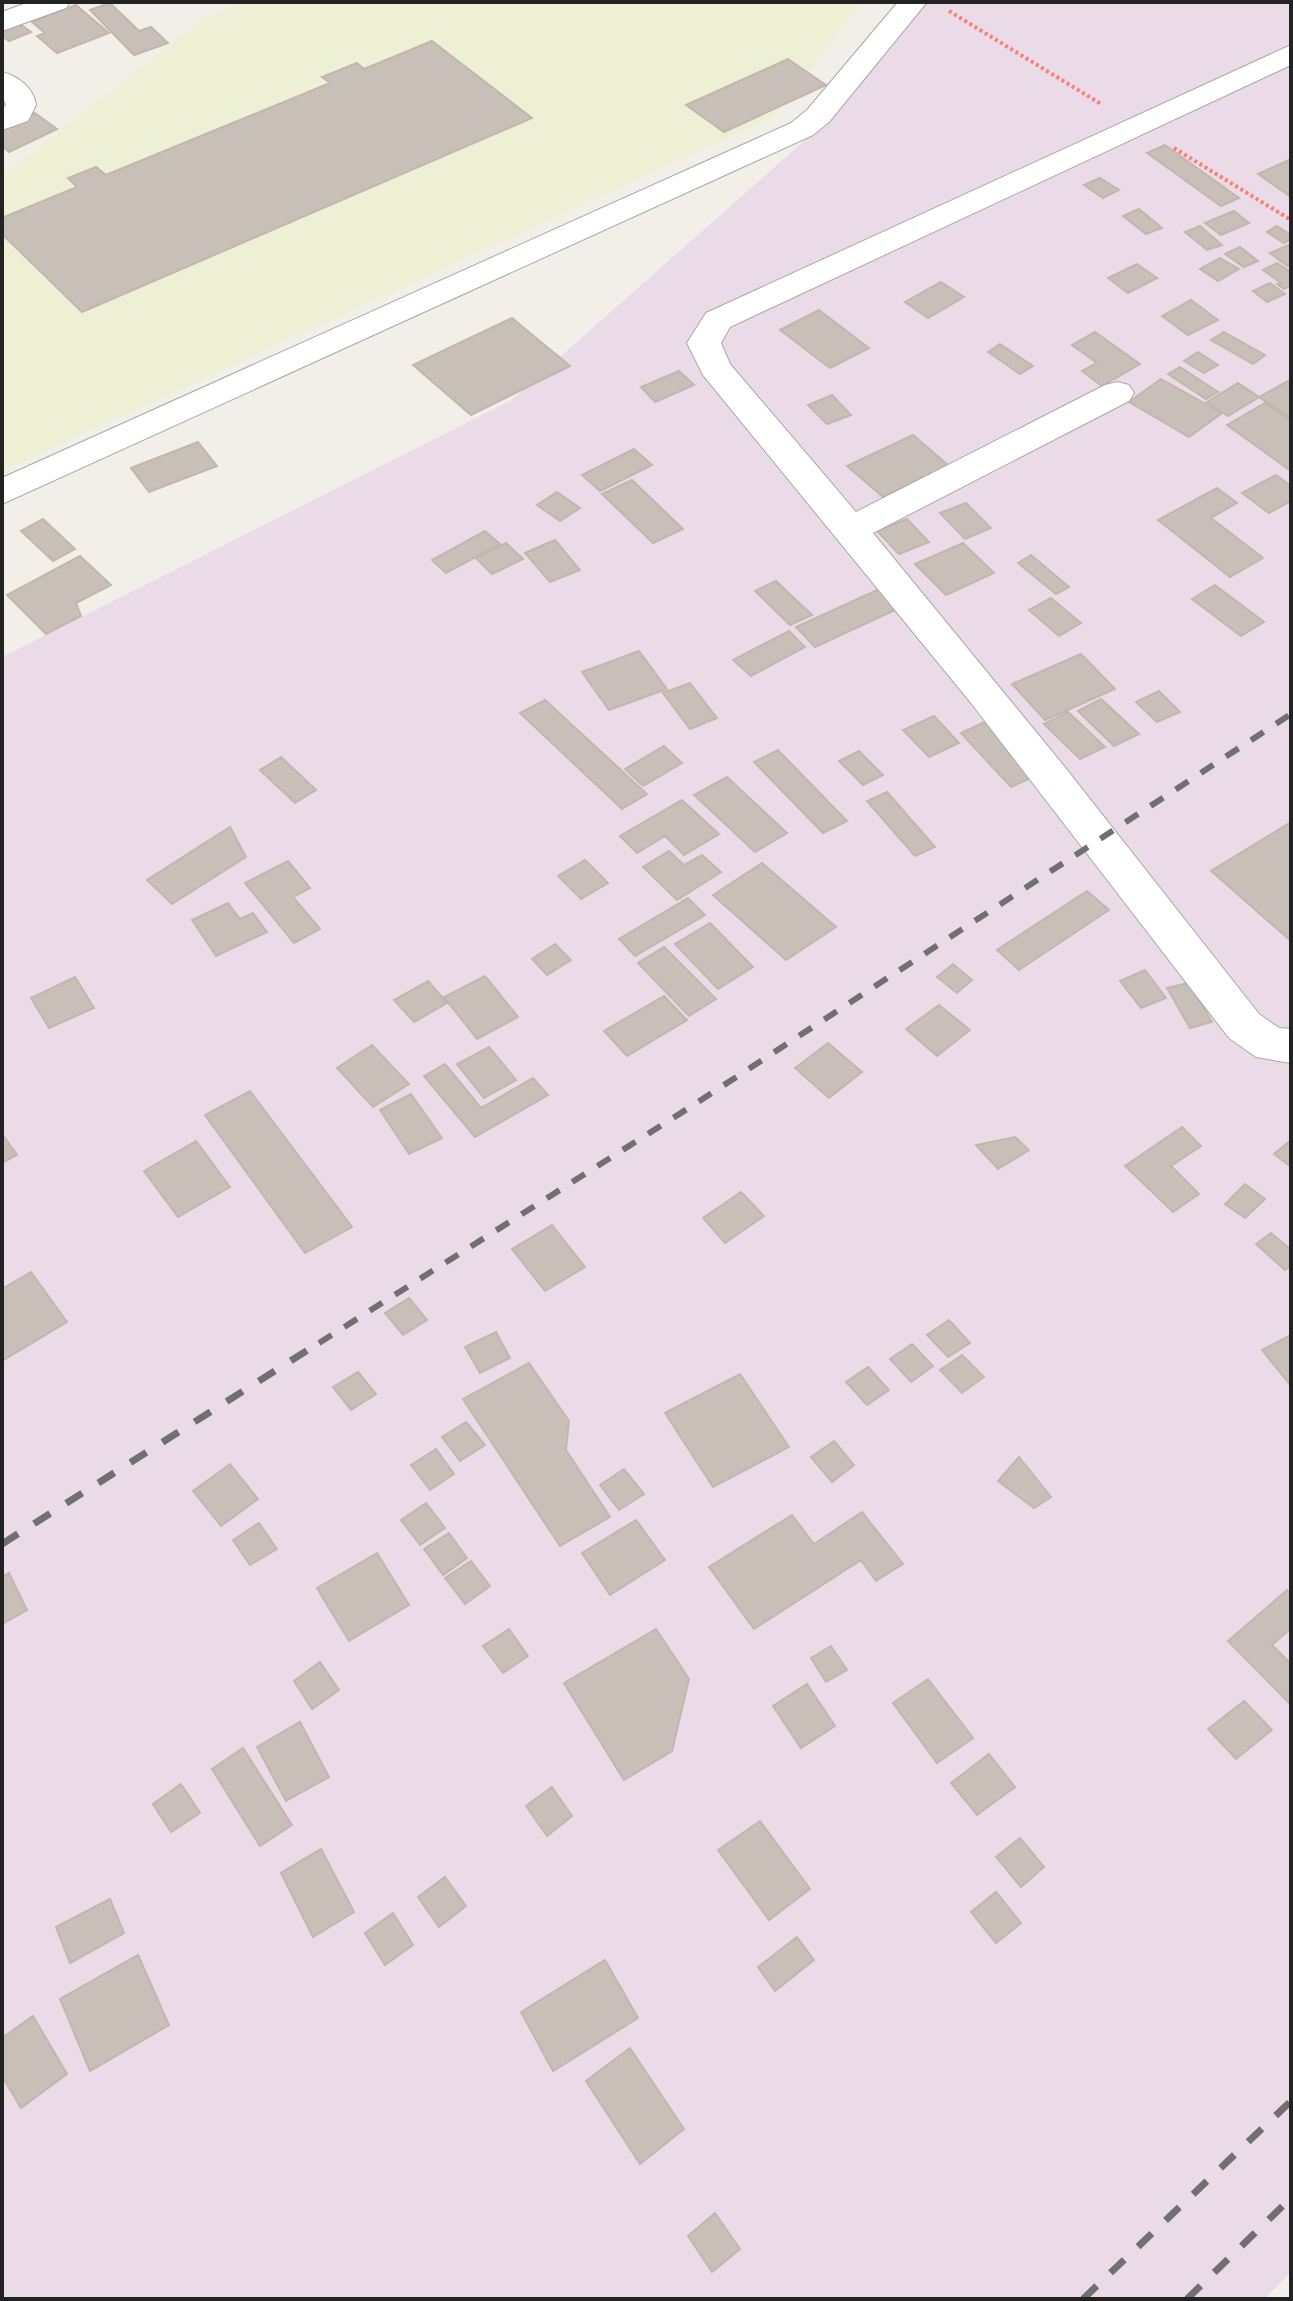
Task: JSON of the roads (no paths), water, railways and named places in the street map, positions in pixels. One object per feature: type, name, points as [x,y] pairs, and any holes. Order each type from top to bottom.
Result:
[{"type":"street","points":[[2,22],[56,2]]},
{"type":"street","points":[[2,492],[802,129],[818,116],[913,2]]},
{"type":"street","points":[[1291,54],[718,320],[704,343],[715,368],[853,528],[1100,837],[1244,1026],[1271,1045],[1291,1046]]},
{"type":"street","points":[[2,81],[20,96],[21,105],[17,115],[2,121]]},
{"type":"street","points":[[853,528],[1117,393]]},
{"type":"railway","points":[[319,1343],[695,1104],[1291,714]]},
{"type":"railway","points":[[2,1544],[322,1341]]},
{"type":"railway","points":[[1083,2299],[1291,2101]]},
{"type":"railway","points":[[1187,2299],[1291,2198]]}]
